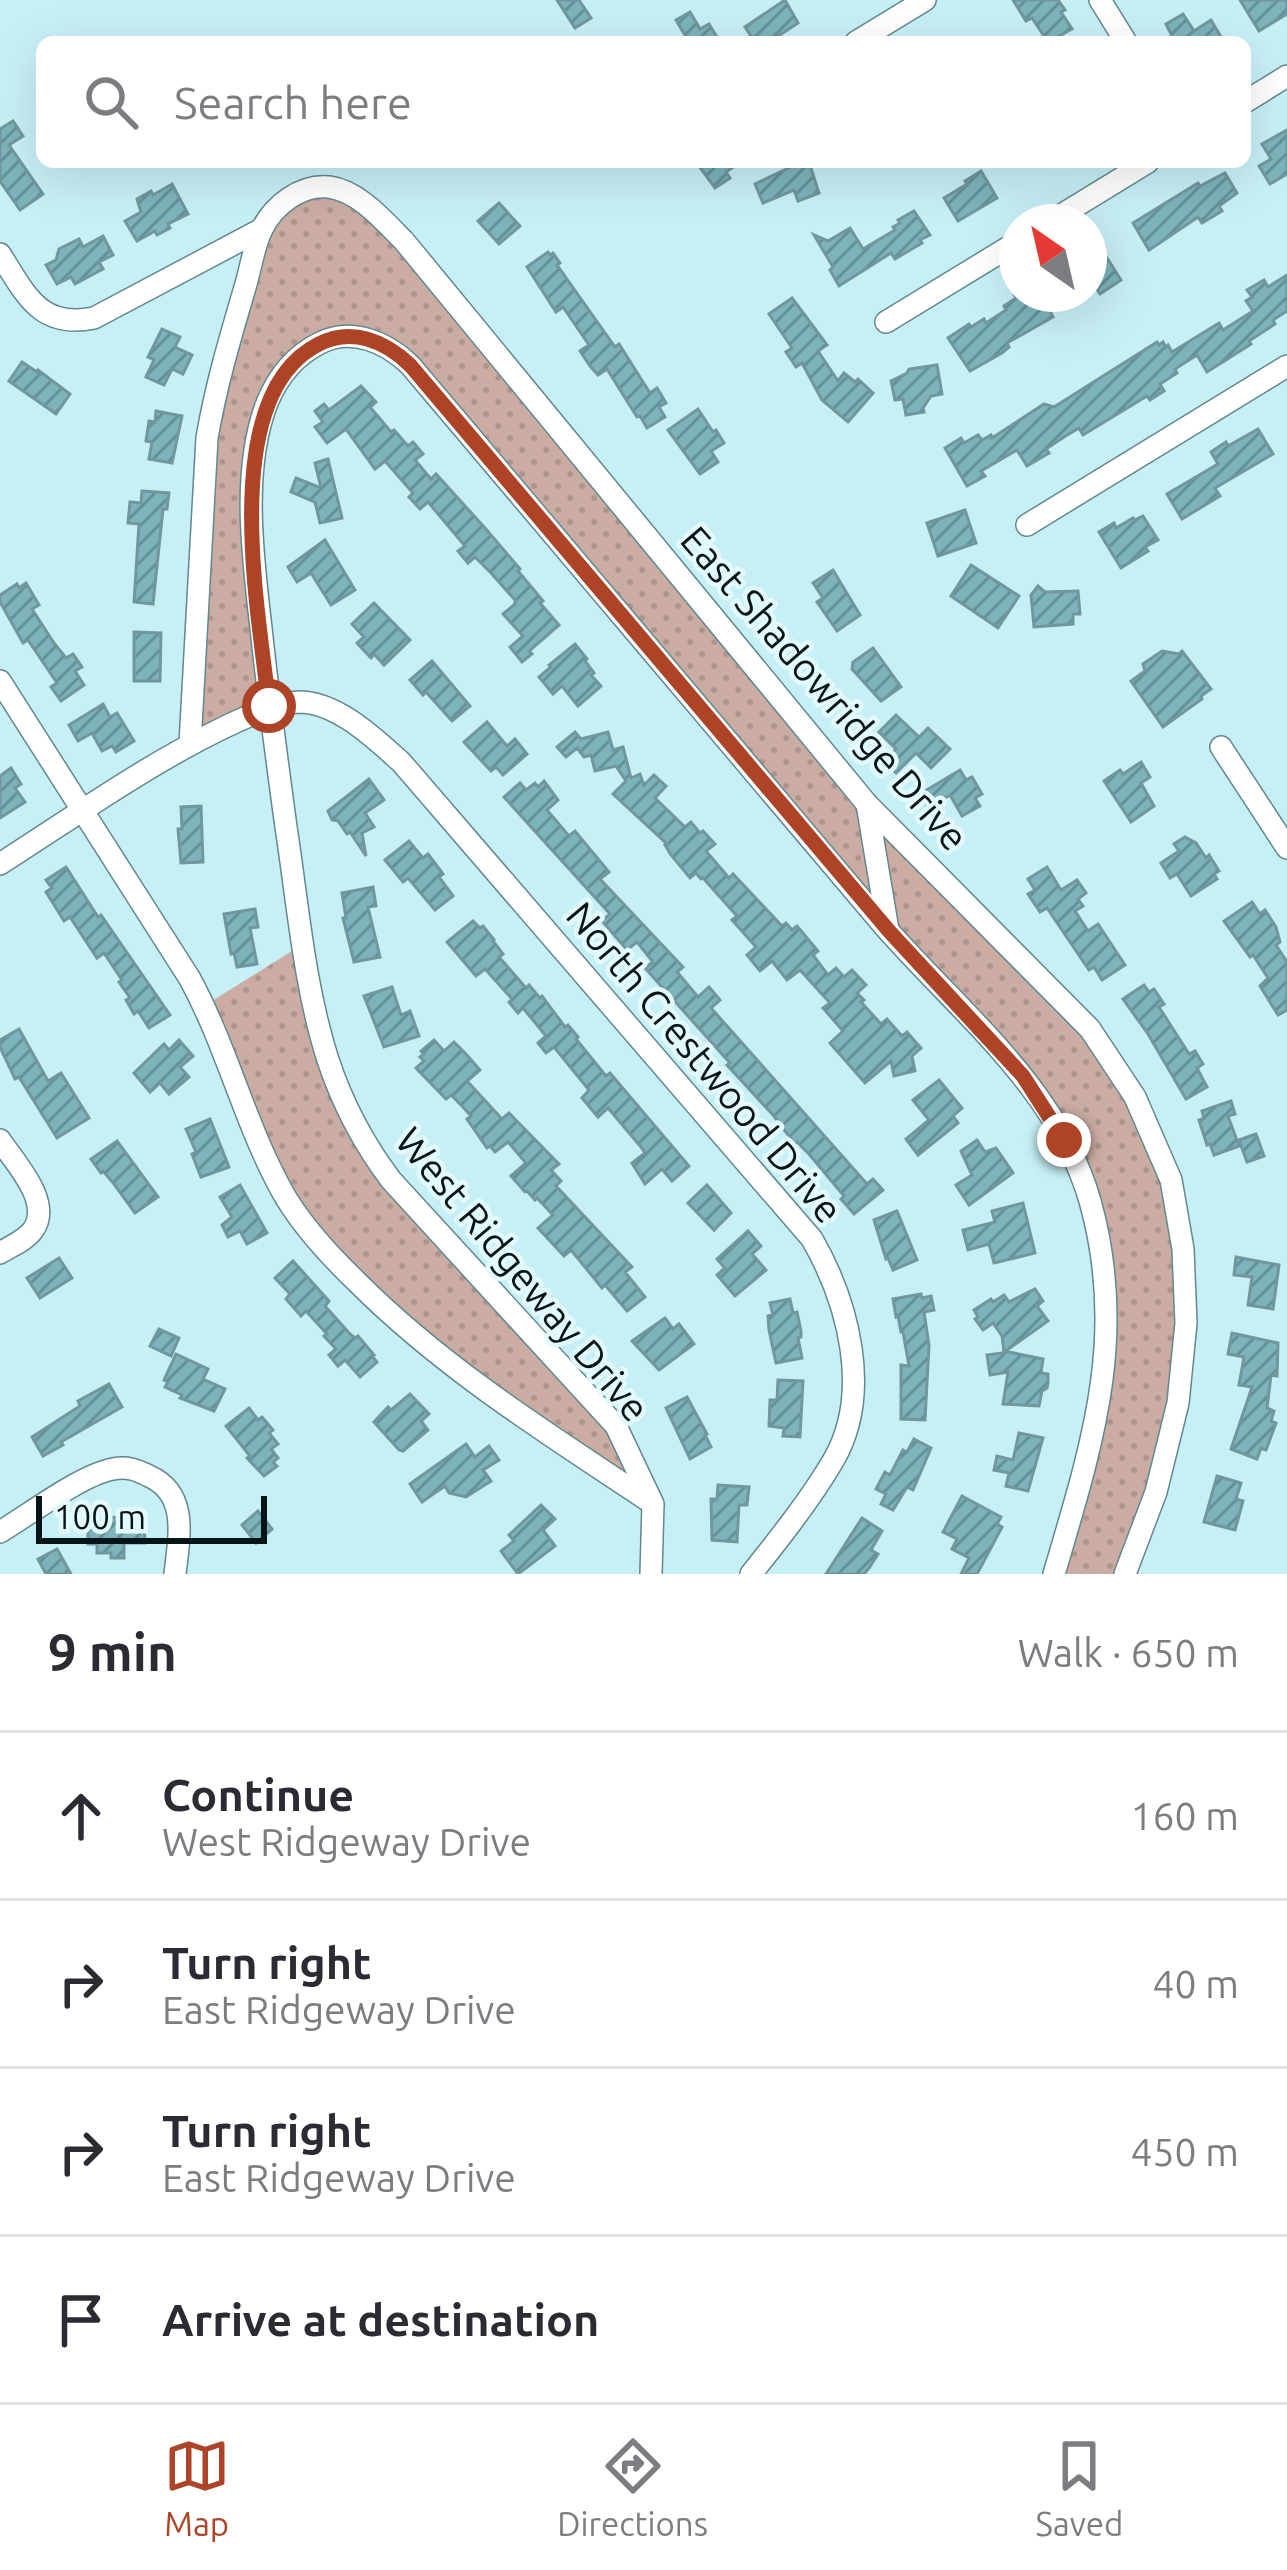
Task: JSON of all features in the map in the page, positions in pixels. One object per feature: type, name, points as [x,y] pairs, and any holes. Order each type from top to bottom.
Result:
[{"type":"street","points":[[866,36],[925,0]]},
{"type":"street","points":[[1100,0],[1122,36]]},
{"type":"street","points":[[1251,98],[1287,76]]},
{"type":"street","points":[[1079,204],[1138,168]]},
{"type":"street","name":"East Shadowridge Drive","points":[[0,254],[39,309],[55,319],[74,322],[94,318],[262,229],[302,189],[331,187],[355,197],[404,241],[867,804],[1090,1029],[1136,1097],[1171,1180],[1184,1249],[1186,1323],[1178,1402],[1156,1492],[1125,1574]]},
{"type":"street","points":[[190,744],[207,438],[216,389],[262,229]]},
{"type":"street","points":[[886,322],[999,253]]},
{"type":"street","name":"West Ridgeway Drive","points":[[651,1574],[652,1504],[616,1426],[368,1149],[345,1106],[313,1006],[269,706],[250,526],[266,405],[281,374],[301,352],[329,338],[357,336],[380,343],[410,365],[889,931]]},
{"type":"street","points":[[1027,525],[1287,366]]},
{"type":"street","points":[[0,681],[197,992],[263,1154],[310,1232],[365,1290],[442,1358],[652,1504]]},
{"type":"street","name":"North Crestwood Drive","points":[[269,706],[302,702],[329,708],[401,762],[812,1239],[828,1266],[851,1344],[846,1426],[835,1458],[751,1574]]},
{"type":"street","points":[[0,864],[190,744],[269,706]]},
{"type":"street","points":[[1221,747],[1287,848]]},
{"type":"street","points":[[867,804],[889,931],[1023,1076],[1064,1140],[1089,1198],[1103,1263],[1107,1330],[1102,1394],[1054,1574]]},
{"type":"street","points":[[0,1140],[39,1206],[36,1226],[0,1253]]},
{"type":"street","points":[[0,1532],[94,1475],[134,1468],[161,1481],[176,1500],[180,1522],[175,1574]]},
{"type":"shaded area","points":[[302,189],[355,198],[867,804],[1090,1029],[1135,1097],[1183,1249],[1178,1403],[1125,1574],[1054,1574],[1083,1475],[1103,1263],[1064,1140],[380,343],[301,352],[257,448],[269,707],[190,744],[207,438],[262,229]]},
{"type":"shaded area","points":[[303,944],[313,1005],[367,1149],[616,1426],[653,1504],[483,1389],[311,1232],[204,1006]]},
{"type":"building","points":[[557,0],[579,0],[591,18],[575,28]]},
{"type":"building","points":[[785,0],[798,23],[778,36],[751,36],[745,27]]},
{"type":"building","points":[[1013,0],[1058,0],[1072,29],[1059,36],[1044,36],[1032,18],[1026,21]]},
{"type":"building","points":[[1240,0],[1287,0],[1287,14],[1259,31]]},
{"type":"building","points":[[690,12],[700,29],[709,24],[716,36],[685,36],[676,20]]},
{"type":"building","points":[[1183,14],[1194,31],[1211,20],[1220,36],[1172,36],[1166,24]]},
{"type":"building","points":[[13,121],[23,136],[9,145],[43,194],[20,210],[0,181],[0,129]]},
{"type":"building","points":[[1287,130],[1287,174],[1270,184],[1259,166],[1271,159],[1262,144]]},
{"type":"building","points":[[700,168],[732,168],[726,172],[730,178],[715,188]]},
{"type":"building","points":[[788,168],[811,168],[819,193],[798,201],[794,190],[763,203],[755,184]]},
{"type":"building","points":[[981,171],[997,198],[958,221],[944,198]]},
{"type":"building","points":[[1225,173],[1237,193],[1219,206],[1222,211],[1202,223],[1198,217],[1149,250],[1133,223],[1198,183]]},
{"type":"building","points":[[172,184],[188,214],[157,235],[155,231],[137,241],[125,221],[141,212],[137,199]]},
{"type":"building","points":[[499,203],[520,226],[499,244],[478,221]]},
{"type":"building","points":[[914,211],[930,235],[922,243],[895,259],[891,253],[839,286],[814,235],[828,241],[850,228],[863,249],[895,230],[898,220]]},
{"type":"building","points":[[103,236],[113,255],[99,262],[103,269],[75,284],[71,277],[57,284],[46,265],[56,260],[59,249],[79,239],[83,247]]},
{"type":"building","points":[[548,252],[615,347],[619,344],[650,393],[657,388],[666,403],[659,407],[665,417],[647,428],[607,369],[598,375],[590,366],[580,351],[589,345],[563,307],[556,312],[527,267]]},
{"type":"building","points":[[1107,258],[1121,280],[1107,289]]},
{"type":"building","points":[[1287,275],[1287,311],[1251,344],[1207,372],[1197,355],[1175,369],[1177,373],[1160,384],[1164,391],[1150,400],[1147,396],[1083,435],[1079,428],[1027,466],[1017,450],[981,471],[985,476],[967,486],[945,448],[961,438],[964,443],[978,435],[982,440],[992,438],[1044,404],[1054,407],[1157,342],[1168,345],[1172,352],[1219,323],[1223,330],[1253,311],[1246,301],[1252,297],[1247,290],[1264,280],[1268,287]]},
{"type":"building","points":[[792,298],[827,345],[818,351],[838,381],[844,373],[873,393],[848,422],[822,400],[802,363],[796,367],[786,352],[792,348],[769,314]]},
{"type":"building","points":[[1003,312],[1050,312],[1053,317],[970,371],[948,338],[969,324],[984,319],[986,323]]},
{"type":"building","points":[[162,329],[180,337],[175,347],[192,355],[183,374],[172,369],[164,385],[146,377],[154,360],[148,357]]},
{"type":"building","points":[[22,362],[70,394],[56,414],[9,381]]},
{"type":"building","points":[[937,365],[942,394],[931,396],[924,412],[906,415],[903,399],[895,400],[891,381],[909,369]]},
{"type":"building","points":[[361,386],[376,402],[370,407],[408,446],[413,442],[423,454],[415,460],[431,479],[436,474],[485,528],[559,625],[522,662],[510,647],[523,636],[503,614],[515,600],[475,557],[468,563],[458,551],[465,546],[428,502],[420,509],[409,497],[413,493],[385,461],[375,469],[346,429],[327,443],[315,427],[323,422],[315,411],[324,404],[329,410]]},
{"type":"building","points":[[698,409],[724,443],[711,451],[718,462],[700,474],[668,430]]},
{"type":"building","points":[[156,411],[182,416],[172,463],[149,459],[152,442],[146,441]]},
{"type":"building","points":[[1258,429],[1273,454],[1215,488],[1220,496],[1182,519],[1167,494],[1218,464],[1211,452]]},
{"type":"building","points":[[328,459],[342,518],[320,523],[315,502],[291,492],[296,478],[321,488],[315,463]]},
{"type":"building","points":[[142,491],[169,493],[167,509],[163,509],[153,604],[134,602],[139,524],[128,523],[130,502],[141,503]]},
{"type":"building","points":[[965,510],[976,543],[938,556],[927,523]]},
{"type":"building","points":[[1143,516],[1158,540],[1121,568],[1099,532]]},
{"type":"building","points":[[325,540],[355,590],[331,605],[311,573],[297,582],[288,567]]},
{"type":"building","points":[[971,565],[1019,596],[998,628],[951,596]]},
{"type":"building","points":[[833,570],[860,615],[837,631],[817,602],[823,598],[813,583]]},
{"type":"building","points":[[26,583],[39,605],[32,609],[54,643],[66,658],[73,654],[82,667],[75,671],[84,685],[61,701],[51,687],[57,683],[28,640],[23,643],[0,602],[0,595]]},
{"type":"building","points":[[1038,586],[1045,592],[1078,591],[1080,614],[1073,614],[1073,624],[1034,627],[1031,595]]},
{"type":"building","points":[[374,603],[410,640],[384,665],[357,643],[364,637],[352,624]]},
{"type":"building","points":[[134,632],[161,633],[160,681],[134,681]]},
{"type":"building","points":[[575,644],[601,686],[578,706],[562,686],[553,694],[539,677]]},
{"type":"building","points":[[873,648],[901,687],[881,701],[852,669],[853,662]]},
{"type":"building","points":[[1162,651],[1182,651],[1211,689],[1163,727],[1131,681],[1145,671],[1143,664]]},
{"type":"building","points":[[432,661],[470,706],[452,721],[410,680]]},
{"type":"building","points":[[103,704],[110,717],[117,713],[134,741],[116,752],[112,746],[102,751],[92,733],[78,741],[69,725]]},
{"type":"building","points":[[896,715],[919,737],[928,728],[950,749],[931,768],[916,753],[896,773],[884,761],[896,749],[879,732]]},
{"type":"building","points":[[487,722],[507,746],[515,739],[527,754],[503,775],[496,767],[491,771],[464,742]]},
{"type":"building","points":[[575,732],[581,739],[608,732],[613,750],[623,747],[631,778],[640,774],[644,785],[654,775],[666,786],[655,798],[685,827],[691,822],[703,831],[715,844],[706,851],[782,926],[786,923],[792,930],[797,926],[818,951],[813,955],[828,975],[836,968],[844,977],[852,970],[866,985],[857,993],[861,1002],[881,1024],[887,1019],[921,1048],[912,1056],[915,1071],[894,1076],[891,1061],[865,1083],[830,1043],[843,1031],[823,1008],[830,1003],[800,970],[787,980],[772,961],[760,971],[747,955],[756,947],[732,920],[737,916],[703,878],[696,873],[690,878],[667,844],[613,794],[626,781],[616,766],[595,771],[591,755],[584,757],[577,748],[566,757],[557,747]]},
{"type":"building","points":[[1141,762],[1150,777],[1141,783],[1154,806],[1131,822],[1104,781]]},
{"type":"building","points":[[11,768],[21,784],[15,788],[25,802],[0,818],[0,776]]},
{"type":"building","points":[[960,770],[966,780],[972,777],[982,794],[975,798],[980,806],[962,816],[950,795],[928,808],[920,794]]},
{"type":"building","points":[[369,779],[384,800],[365,813],[374,827],[362,833],[366,856],[328,811]]},
{"type":"building","points":[[544,781],[558,800],[547,810],[569,836],[575,831],[609,872],[600,879],[683,967],[677,972],[698,997],[709,987],[720,1000],[711,1008],[867,1184],[873,1179],[883,1190],[854,1214],[809,1154],[795,1144],[645,968],[653,962],[637,942],[627,950],[602,921],[610,914],[504,797],[520,783],[526,790]]},
{"type":"building","points":[[201,806],[203,862],[181,863],[181,807]]},
{"type":"building","points":[[1185,837],[1206,858],[1209,855],[1219,871],[1214,874],[1217,879],[1191,896],[1177,874],[1170,878],[1161,863],[1179,851],[1174,844]]},
{"type":"building","points":[[409,841],[423,858],[428,854],[453,896],[435,910],[385,860]]},
{"type":"building","points":[[66,867],[170,1015],[149,1028],[138,1011],[134,1014],[122,980],[104,953],[97,958],[70,917],[64,921],[46,892],[52,888],[46,880]]},
{"type":"building","points":[[1047,867],[1061,890],[1077,880],[1086,893],[1078,899],[1083,906],[1075,911],[1088,931],[1098,924],[1125,965],[1102,980],[1094,967],[1089,970],[1047,908],[1040,912],[1028,894],[1035,890],[1028,879]]},
{"type":"building","points":[[373,887],[376,906],[368,907],[380,957],[354,962],[342,893]]},
{"type":"building","points":[[1252,902],[1260,914],[1265,910],[1276,927],[1280,942],[1276,945],[1287,962],[1287,1010],[1278,1015],[1260,986],[1268,978],[1224,921]]},
{"type":"building","points":[[255,909],[258,927],[250,928],[257,964],[237,967],[224,914]]},
{"type":"building","points":[[473,921],[483,926],[503,954],[499,957],[526,988],[529,985],[542,996],[606,1076],[610,1073],[689,1166],[672,1181],[662,1169],[645,1184],[632,1163],[645,1153],[641,1147],[608,1108],[598,1117],[582,1098],[589,1090],[554,1047],[546,1053],[538,1043],[546,1036],[523,1008],[518,1013],[509,1002],[512,999],[485,969],[476,976],[447,942]]},
{"type":"building","points":[[1144,985],[1149,992],[1154,989],[1164,1004],[1159,1007],[1189,1054],[1195,1051],[1203,1064],[1197,1068],[1207,1087],[1186,1099],[1123,999]]},
{"type":"building","points":[[392,987],[401,1015],[410,1011],[419,1036],[384,1047],[364,996]]},
{"type":"building","points":[[19,1029],[48,1081],[61,1073],[89,1118],[57,1138],[19,1077],[15,1079],[0,1047],[0,1040]]},
{"type":"building","points":[[179,1040],[193,1056],[180,1067],[189,1077],[169,1094],[160,1083],[150,1092],[134,1073],[164,1044],[169,1050]]},
{"type":"building","points":[[434,1040],[444,1051],[454,1042],[480,1070],[467,1081],[502,1119],[509,1113],[559,1164],[551,1170],[561,1181],[556,1186],[632,1267],[625,1272],[645,1297],[627,1311],[571,1250],[564,1256],[538,1228],[553,1215],[511,1176],[526,1163],[508,1142],[495,1152],[487,1148],[467,1119],[471,1116],[451,1095],[446,1099],[416,1068],[424,1061],[421,1051]]},
{"type":"building","points":[[939,1080],[962,1108],[953,1116],[958,1123],[918,1155],[906,1139],[929,1120],[913,1100]]},
{"type":"building","points":[[1231,1101],[1235,1114],[1228,1116],[1239,1146],[1214,1155],[1199,1120],[1204,1118],[1202,1111]]},
{"type":"building","points":[[210,1119],[229,1167],[201,1177],[186,1129]]},
{"type":"building","points":[[1256,1134],[1264,1156],[1247,1162],[1239,1140]]},
{"type":"building","points":[[977,1140],[985,1152],[996,1148],[1013,1173],[969,1205],[956,1185],[972,1175],[961,1151]]},
{"type":"building","points":[[117,1141],[158,1197],[135,1213],[91,1159]]},
{"type":"building","points":[[240,1185],[267,1233],[247,1244],[240,1231],[228,1237],[222,1225],[232,1217],[220,1197]]},
{"type":"building","points":[[707,1185],[731,1213],[714,1230],[688,1203]]},
{"type":"building","points":[[1023,1203],[1035,1253],[994,1263],[989,1244],[968,1250],[963,1230],[995,1222],[992,1211]]},
{"type":"building","points":[[897,1211],[917,1260],[893,1270],[874,1220]]},
{"type":"building","points":[[748,1231],[761,1246],[752,1254],[766,1270],[735,1296],[717,1275],[725,1268],[717,1259]]},
{"type":"building","points":[[1236,1257],[1279,1265],[1273,1309],[1248,1305],[1252,1277],[1234,1275]]},
{"type":"building","points":[[59,1258],[72,1278],[40,1298],[27,1278]]},
{"type":"building","points":[[293,1261],[329,1301],[325,1306],[374,1355],[377,1362],[360,1377],[345,1360],[338,1366],[329,1355],[336,1349],[324,1336],[327,1334],[306,1311],[301,1316],[286,1299],[290,1294],[275,1278]]},
{"type":"building","points":[[1035,1289],[1043,1301],[1037,1306],[1048,1321],[1004,1352],[1002,1336],[993,1323],[983,1330],[974,1310],[991,1299],[1004,1295],[1009,1302]]},
{"type":"building","points":[[921,1294],[922,1298],[931,1296],[934,1310],[924,1312],[929,1345],[925,1420],[901,1419],[901,1365],[909,1366],[893,1299]]},
{"type":"building","points":[[790,1299],[801,1331],[802,1358],[776,1363],[769,1330],[770,1303]]},
{"type":"building","points":[[665,1318],[673,1329],[679,1324],[694,1344],[659,1370],[632,1341]]},
{"type":"building","points":[[159,1329],[179,1338],[171,1356],[150,1346]]},
{"type":"building","points":[[1232,1333],[1278,1343],[1277,1376],[1271,1375],[1267,1408],[1274,1411],[1271,1421],[1276,1423],[1266,1450],[1261,1448],[1257,1459],[1231,1449],[1252,1387],[1239,1385],[1244,1357],[1228,1354]]},
{"type":"building","points":[[1009,1352],[1043,1359],[1041,1373],[1048,1374],[1048,1383],[1039,1406],[1003,1404],[1008,1372],[990,1375],[987,1355]]},
{"type":"building","points":[[176,1354],[208,1369],[203,1379],[225,1389],[214,1411],[165,1387]]},
{"type":"building","points":[[778,1380],[803,1381],[800,1437],[783,1436],[784,1428],[769,1426],[770,1400],[777,1400]]},
{"type":"building","points":[[109,1384],[122,1407],[43,1456],[32,1437]]},
{"type":"building","points":[[410,1394],[429,1414],[421,1421],[428,1430],[403,1451],[374,1422]]},
{"type":"building","points":[[687,1397],[711,1447],[690,1459],[666,1408]]},
{"type":"building","points":[[249,1408],[273,1430],[269,1433],[278,1444],[271,1449],[278,1458],[273,1462],[277,1466],[264,1476],[226,1426]]},
{"type":"building","points":[[1019,1433],[1043,1438],[1028,1491],[1006,1486],[1009,1473],[994,1470],[997,1456],[1013,1460]]},
{"type":"building","points":[[914,1439],[931,1448],[913,1490],[907,1487],[893,1510],[881,1504],[886,1494],[876,1489]]},
{"type":"building","points":[[466,1444],[475,1457],[489,1446],[499,1460],[483,1470],[491,1481],[466,1497],[449,1493],[445,1486],[422,1502],[410,1484]]},
{"type":"building","points":[[1217,1476],[1241,1483],[1236,1499],[1243,1501],[1235,1530],[1204,1522]]},
{"type":"building","points":[[718,1485],[749,1487],[747,1505],[739,1505],[737,1542],[712,1540],[711,1499],[717,1499]]},
{"type":"building","points":[[962,1496],[1001,1517],[997,1524],[1002,1527],[977,1574],[961,1574],[969,1558],[952,1549],[957,1539],[943,1532]]},
{"type":"building","points":[[541,1505],[555,1519],[543,1530],[555,1546],[518,1574],[501,1551],[514,1541],[509,1535]]},
{"type":"building","points":[[258,1511],[272,1529],[256,1543],[242,1525]]},
{"type":"building","points":[[862,1518],[882,1531],[871,1550],[878,1554],[864,1574],[826,1574]]},
{"type":"building","points":[[144,1519],[145,1543],[124,1543],[124,1558],[97,1553],[97,1544],[88,1544],[88,1520]]},
{"type":"building","points":[[57,1549],[71,1574],[46,1574],[38,1559]]},
{"type":"route","points":[[269,706],[250,526],[266,405],[281,374],[301,352],[329,338],[357,336],[380,343],[410,365],[889,931],[1023,1076],[1064,1140]]}]
